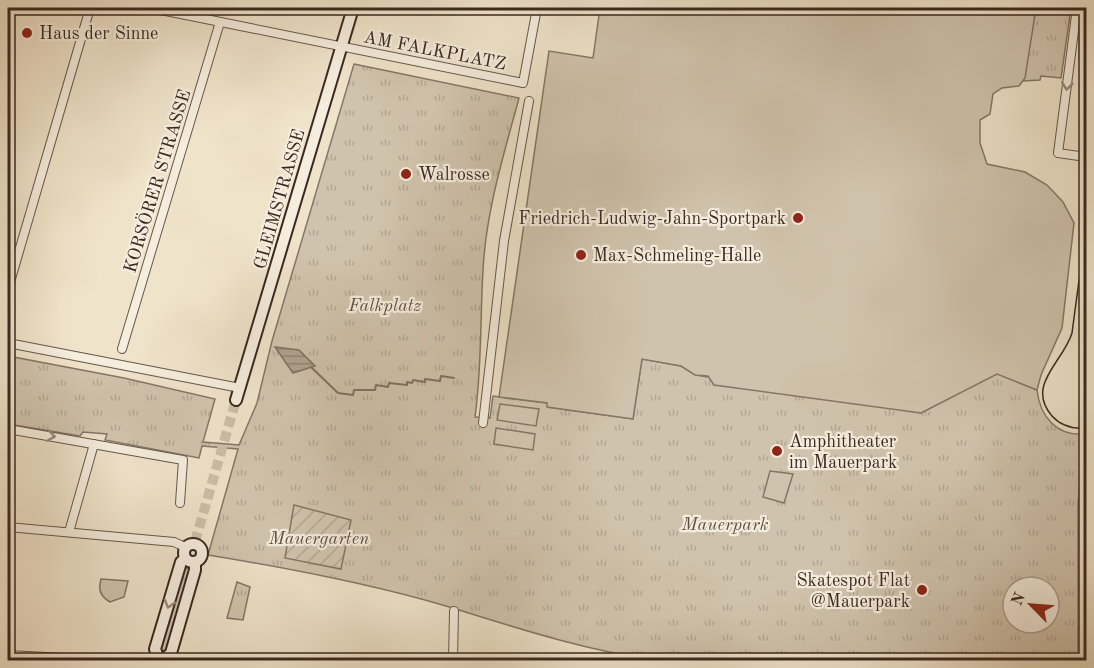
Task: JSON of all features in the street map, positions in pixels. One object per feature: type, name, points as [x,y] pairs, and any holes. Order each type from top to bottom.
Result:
[{"type":"street","points":[[8,289],[90,8]]},
{"type":"street","name":"AM FALKPLATZ","points":[[151,8],[523,83],[537,8]]},
{"type":"street","name":"GLEIMSTRASSE","points":[[236,400],[353,8]]},
{"type":"street","points":[[1077,8],[1058,153],[1086,157]]},
{"type":"street","name":"KORSÖRER STRASSE","points":[[122,349],[220,22]]},
{"type":"street","points":[[483,423],[504,241],[530,101]]},
{"type":"street","points":[[8,343],[240,388]]},
{"type":"street","points":[[8,429],[183,460],[180,503]]},
{"type":"street","points":[[69,532],[94,444]]},
{"type":"street","points":[[8,527],[174,542],[191,551]]},
{"type":"street","points":[[191,551],[195,570],[171,652],[161,660],[155,649],[182,562],[191,551]]},
{"type":"street","points":[[453,660],[454,611]]},
{"type":"street","points":[[10,657],[102,660]]},
{"type":"green space","name":"Friedrich-Ludwig-Jahn-Sportpark","points":[[600,8],[1036,8],[1025,78],[1019,86],[1002,88],[993,94],[990,114],[980,120],[980,143],[987,164],[1025,172],[1047,185],[1063,202],[1074,223],[1062,328],[1041,375],[1037,390],[997,374],[921,413],[714,385],[708,376],[695,375],[681,366],[642,359],[633,419],[547,407],[547,403],[499,397],[549,51],[593,58]]},
{"type":"green space","points":[[1036,8],[1071,8],[1061,78],[1041,76],[1040,80],[1023,81]]},
{"type":"green space","name":"Mauerpark","points":[[354,64],[519,98],[496,183],[488,226],[483,270],[480,361],[475,417],[490,418],[493,396],[548,403],[548,407],[633,419],[642,359],[681,366],[696,375],[921,413],[997,373],[1037,390],[1046,417],[1059,429],[1076,434],[1086,434],[1078,502],[1078,660],[654,660],[627,656],[549,637],[446,606],[358,583],[208,555],[238,449],[202,446],[199,458],[105,440],[107,434],[83,432],[80,436],[8,424],[8,356],[124,378],[215,399],[203,442],[239,445],[257,403],[272,341]]},
{"type":"green space","points":[[500,404],[539,409],[536,426],[497,420]]},
{"type":"green space","points":[[496,428],[535,434],[533,450],[494,444]]},
{"type":"green space","points":[[770,471],[793,474],[784,503],[763,497]]},
{"type":"green space","name":"Mauergarten","points":[[294,505],[351,520],[341,569],[285,558]]},
{"type":"green space","points":[[184,568],[190,569],[167,650],[162,651],[160,649]]},
{"type":"green space","points":[[101,579],[128,581],[124,597],[110,602],[107,600],[101,592]]},
{"type":"green space","points":[[237,582],[250,587],[243,620],[227,618]]},
{"type":"shaded area","points":[[275,347],[299,350],[315,366],[293,373]]},
{"type":"waterway","points":[[311,367],[338,393],[353,395],[354,390],[375,390],[376,385],[388,387],[389,383],[407,385],[407,382],[412,383],[413,380],[425,382],[425,379],[440,381],[441,376],[454,378]]},
{"type":"tunnel","points":[[195,542],[236,400]]},
{"type":"tram line","points":[[1086,228],[1072,333],[1044,383],[1043,394],[1045,405],[1059,422],[1068,426],[1086,428]]},
{"type":"railway","points":[[8,29],[17,8]]},
{"type":"place","name":"Haus der Sinne","points":[[27,33]]},
{"type":"place","name":"Walrosse","points":[[406,174]]},
{"type":"place","name":"Friedrich-Ludwig-Jahn-Sportpark","points":[[798,218]]},
{"type":"place","name":"Max-Schmeling-Halle","points":[[581,255]]},
{"type":"place","name":"Amphitheater im Mauerpark","points":[[777,451]]},
{"type":"place","name":"Skatespot Flat @Mauerpark","points":[[922,590]]},
{"type":"park label","name":"Falkplatz","points":[[385,305]]}]
